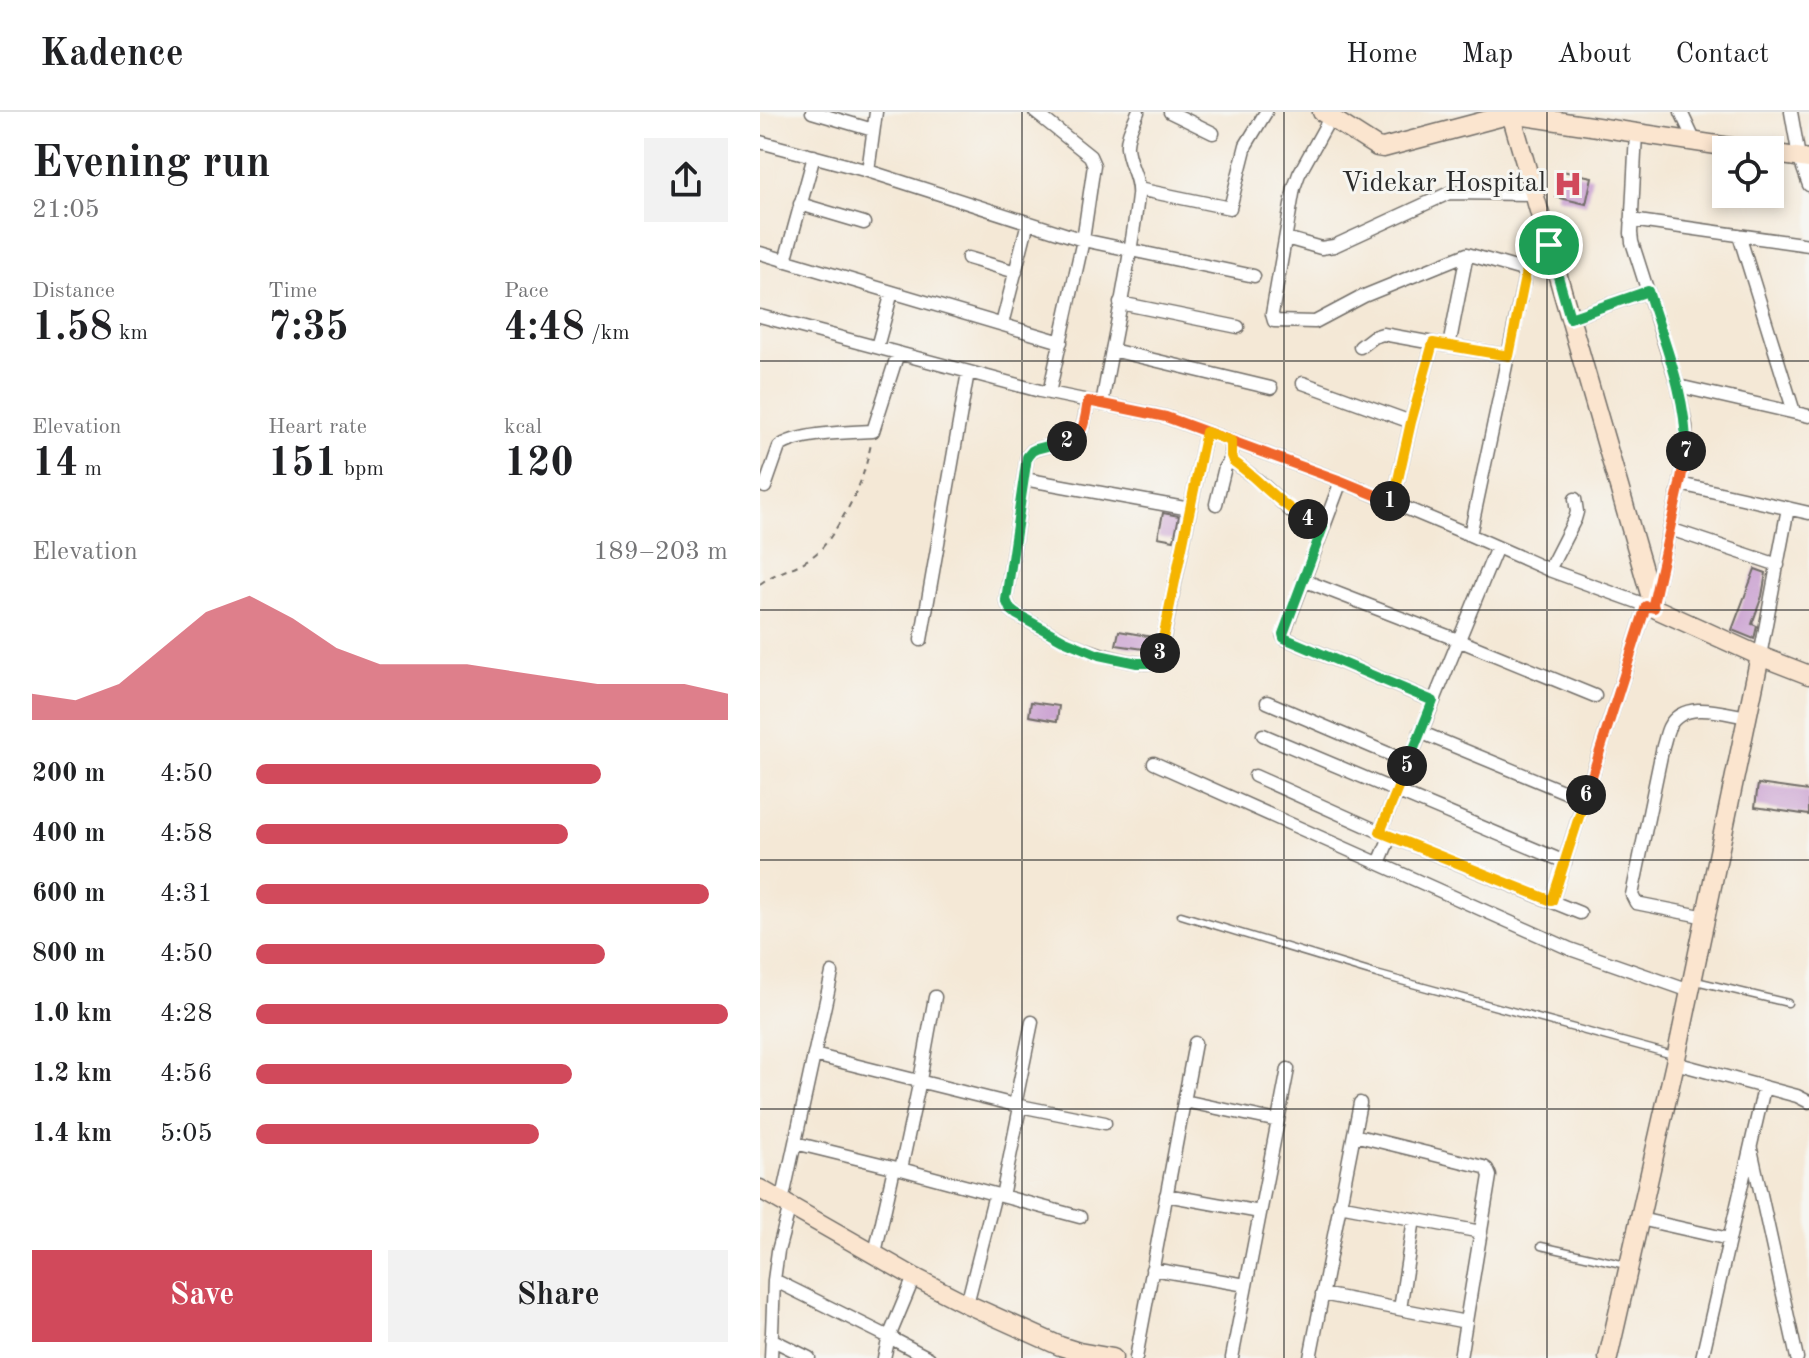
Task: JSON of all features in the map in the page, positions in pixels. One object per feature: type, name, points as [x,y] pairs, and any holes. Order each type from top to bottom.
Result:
[{"type":"street","points":[[812,112],[873,130]]},
{"type":"street","points":[[868,171],[876,112]]},
{"type":"street","points":[[1035,112],[1090,156],[1094,165],[1083,240],[1049,393]]},
{"type":"street","points":[[1102,404],[1138,189],[1127,148],[1138,112]]},
{"type":"street","points":[[1170,112],[1213,133]]},
{"type":"street","points":[[1138,189],[1230,208],[1246,145],[1266,112]]},
{"type":"street","points":[[1681,112],[1695,142]]},
{"type":"street","points":[[1791,112],[1809,185]]},
{"type":"street","points":[[1526,271],[1467,254],[1364,296],[1315,322],[1277,322],[1272,314],[1294,188],[1326,115],[1383,148],[1509,113],[1574,118],[1636,133],[1712,144]]},
{"type":"street","points":[[1509,113],[1651,606]]},
{"type":"street","points":[[1552,901],[1651,606],[1686,450],[1686,426],[1678,386],[1632,242],[1636,133]]},
{"type":"street","points":[[760,142],[868,171],[1083,240],[1254,276]]},
{"type":"street","points":[[1784,155],[1804,158]]},
{"type":"street","points":[[785,261],[814,156]]},
{"type":"street","points":[[1286,238],[1326,248],[1449,193],[1533,194]]},
{"type":"street","points":[[800,204],[864,223]]},
{"type":"street","points":[[1631,220],[1809,245]]},
{"type":"street","points":[[1002,324],[1028,222]]},
{"type":"street","points":[[1739,235],[1794,412]]},
{"type":"street","points":[[1470,535],[1530,255],[1549,245]]},
{"type":"street","points":[[760,253],[1061,342]]},
{"type":"street","points":[[1449,346],[1467,254]]},
{"type":"street","points":[[968,258],[1016,272]]},
{"type":"street","points":[[1570,318],[1648,291]]},
{"type":"street","points":[[877,347],[892,292]]},
{"type":"street","points":[[1120,303],[1238,327]]},
{"type":"street","points":[[760,316],[1049,393],[1166,417],[1341,481],[1549,570],[1651,606],[1809,675]]},
{"type":"street","points":[[1360,347],[1383,334],[1509,356]]},
{"type":"street","points":[[1393,502],[1433,343]]},
{"type":"street","points":[[1112,350],[1271,388]]},
{"type":"street","points":[[765,487],[779,447],[783,444],[795,438],[873,431],[898,353]]},
{"type":"street","points":[[921,640],[968,372]]},
{"type":"street","points":[[1303,383],[1411,422]]},
{"type":"street","points":[[1678,386],[1809,416]]},
{"type":"street","points":[[1088,401],[1078,437],[1032,451],[1027,457],[1006,600],[1010,609],[1077,647],[1099,655],[1137,663],[1159,660],[1206,432]]},
{"type":"street","points":[[1216,504],[1225,467],[1232,459],[1231,441]]},
{"type":"street","points":[[1232,459],[1292,512],[1323,527]]},
{"type":"street","points":[[1024,479],[1190,509]]},
{"type":"street","points":[[1341,481],[1284,638],[1433,701]]},
{"type":"street","points":[[1680,484],[1809,513]]},
{"type":"street","points":[[1549,570],[1575,519],[1575,499]]},
{"type":"street","points":[[1608,1358],[1676,1060],[1788,508]]},
{"type":"street","points":[[1670,529],[1778,565]]},
{"type":"street","points":[[1379,863],[1408,762],[1497,547]]},
{"type":"street","points":[[1303,580],[1595,696]]},
{"type":"street","points":[[1267,702],[1408,762]]},
{"type":"street","points":[[1706,917],[1636,903],[1632,895],[1635,880],[1669,727],[1676,717],[1695,710],[1747,717]]},
{"type":"street","points":[[1420,732],[1565,792]]},
{"type":"street","points":[[1263,735],[1565,862]]},
{"type":"street","points":[[1154,763],[1570,949],[1691,986]]},
{"type":"street","points":[[1255,776],[1385,834],[1580,913]]},
{"type":"street","points":[[771,1358],[774,1280],[795,1143],[832,973]]},
{"type":"street","points":[[875,1253],[920,1080],[935,997]]},
{"type":"street","points":[[967,1304],[998,1195],[1018,1106],[1032,1022]]},
{"type":"street","points":[[1136,1358],[1195,1043]]},
{"type":"street","points":[[814,1055],[1018,1106],[1105,1123]]},
{"type":"street","points":[[1676,1060],[1809,1102]]},
{"type":"street","points":[[1232,1358],[1288,1069]]},
{"type":"street","points":[[1702,1358],[1764,1088]]},
{"type":"street","points":[[1184,1101],[1278,1121]]},
{"type":"street","points":[[1310,1358],[1360,1103]]},
{"type":"street","points":[[1354,1135],[1487,1169],[1490,1176],[1460,1358]]},
{"type":"street","points":[[795,1143],[1080,1217]]},
{"type":"street","points":[[1751,1146],[1797,1358]]},
{"type":"street","points":[[760,1189],[914,1277],[1058,1352],[1113,1358]]},
{"type":"street","points":[[1166,1195],[1260,1212]]},
{"type":"street","points":[[1339,1205],[1481,1232]]},
{"type":"street","points":[[1400,1309],[1414,1219]]},
{"type":"street","points":[[1640,1219],[1729,1239]]},
{"type":"street","points":[[1152,1269],[1246,1285]]},
{"type":"street","points":[[884,1358],[889,1337],[914,1277]]},
{"type":"street","points":[[774,1280],[929,1358]]},
{"type":"street","points":[[1322,1294],[1466,1322]]},
{"type":"street","points":[[771,1339],[809,1358]]},
{"type":"lane","points":[[1181,915],[1676,1060]]},
{"type":"lane","points":[[1691,986],[1788,1003]]},
{"type":"lane","points":[[1541,1246],[1629,1266]]},
{"type":"path","points":[[760,584],[814,556],[825,544],[858,491],[873,431]]},
{"type":"building","points":[[1562,171],[1592,177],[1586,204],[1556,197]]},
{"type":"building","points":[[1163,513],[1179,516],[1174,540],[1158,537]]},
{"type":"building","points":[[1755,569],[1766,573],[1752,624],[1757,626],[1754,639],[1732,630]]},
{"type":"building","points":[[1119,631],[1153,637],[1151,650],[1116,645]]},
{"type":"building","points":[[1031,702],[1059,706],[1057,721],[1029,716]]},
{"type":"building","points":[[1758,784],[1809,791],[1809,815],[1755,807]]},
{"type":"place","name":"Videkar Hospital","points":[[1568,184]]},
{"type":"route","points":[[1549,245],[1570,318],[1648,291],[1678,386],[1686,426],[1686,450],[1654,608],[1646,606],[1552,901],[1380,832],[1433,701],[1284,638],[1323,527],[1292,512],[1233,461],[1231,441],[1206,432],[1159,660],[1137,663],[1099,655],[1063,640],[1016,614],[1006,600],[1027,457],[1036,449],[1078,437],[1088,401],[1166,417],[1341,481],[1393,502],[1433,343],[1509,356],[1529,257],[1549,245]]}]
